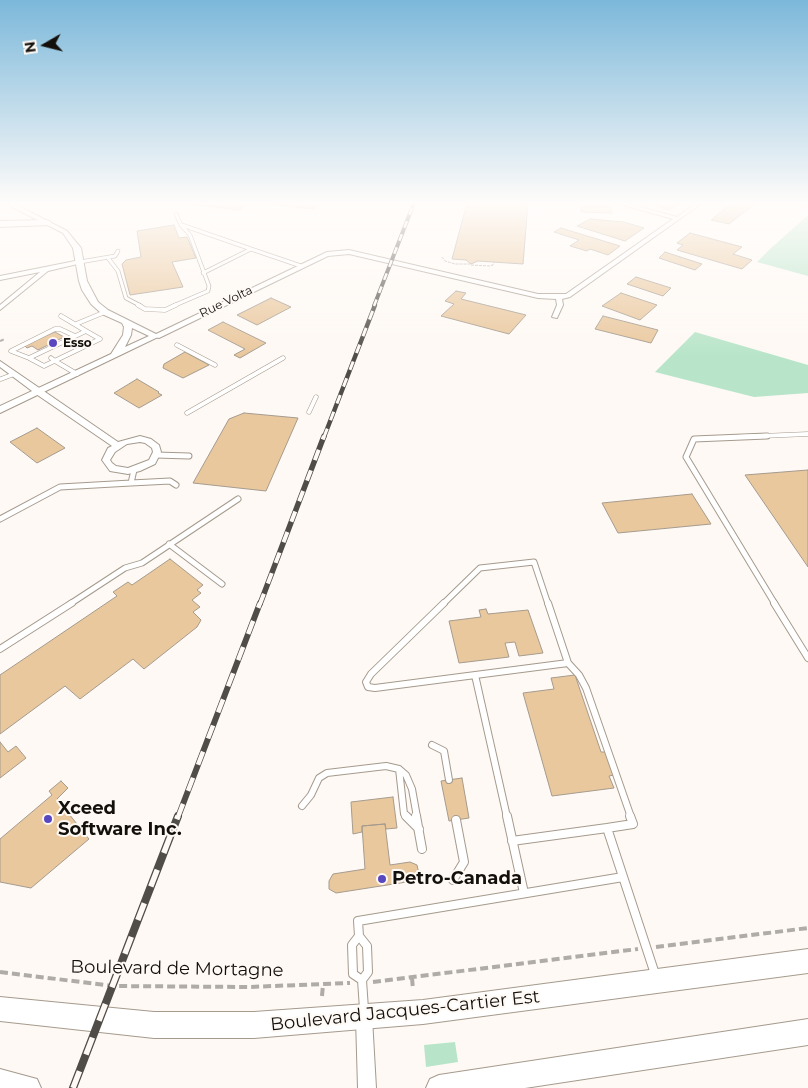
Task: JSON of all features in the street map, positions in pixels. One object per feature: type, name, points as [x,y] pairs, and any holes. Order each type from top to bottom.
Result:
[{"type":"main road","name":"Boulevard Jacques-Cartier Est","points":[[0,1009],[129,1024],[186,1026],[254,1025],[364,1018],[442,1010],[808,961]]},
{"type":"main road","points":[[439,1088],[808,1032]]},
{"type":"main road","points":[[0,1082],[28,1088]]},
{"type":"street","points":[[78,254],[86,290],[96,304],[105,312],[156,336]]},
{"type":"street","name":"Rue Volta","points":[[0,410],[329,254]]},
{"type":"street","name":"Rue Volta","points":[[356,254],[538,296],[559,297],[574,293],[630,254]]},
{"type":"street","points":[[0,278],[80,262]]},
{"type":"street","points":[[0,308],[46,270]]},
{"type":"street","points":[[0,278],[31,282]]},
{"type":"street","points":[[555,317],[560,304],[559,297]]},
{"type":"street","points":[[112,357],[122,345],[127,335],[128,326],[125,321]]},
{"type":"street","points":[[0,363],[117,445]]},
{"type":"street","points":[[132,440],[148,441],[156,447],[156,455],[145,466],[134,470],[120,470],[109,465],[106,460],[117,445],[132,440]]},
{"type":"street","points":[[364,1018],[367,1088]]},
{"type":"lane","points":[[80,262],[108,258],[116,254]]},
{"type":"lane","points":[[108,258],[118,271],[126,298],[145,310],[151,311],[165,310],[208,291],[197,254]]},
{"type":"lane","points":[[204,273],[242,254]]},
{"type":"lane","points":[[265,254],[301,266]]},
{"type":"lane","points":[[76,324],[105,312]]},
{"type":"lane","points":[[61,316],[100,339],[76,348],[44,366],[11,351],[55,329],[60,329],[75,336]]},
{"type":"lane","points":[[29,358],[55,348],[86,331]]},
{"type":"lane","points":[[64,342],[68,344]]},
{"type":"lane","points":[[177,345],[214,365]]},
{"type":"lane","points":[[62,352],[66,355]]},
{"type":"lane","points":[[51,358],[77,374]]},
{"type":"lane","points":[[188,413],[282,358]]},
{"type":"lane","points":[[1,380],[14,374]]},
{"type":"lane","points":[[309,412],[316,397]]},
{"type":"lane","points":[[808,434],[694,439],[686,457],[808,658]]},
{"type":"lane","points":[[156,455],[189,456]]},
{"type":"lane","points":[[130,483],[134,470]]},
{"type":"lane","points":[[0,519],[60,487],[170,481],[176,485]]},
{"type":"lane","points":[[0,649],[124,568],[142,563],[238,499]]},
{"type":"lane","points":[[169,544],[222,584]]},
{"type":"lane","points":[[512,841],[633,824],[586,688],[579,675],[568,663],[534,562],[480,568],[371,674],[366,682],[368,687],[375,688],[568,663]]},
{"type":"lane","points":[[475,675],[524,893]]},
{"type":"lane","points":[[432,745],[444,751],[449,780]]},
{"type":"lane","points":[[302,806],[312,795],[319,778],[327,773],[386,766],[399,769],[406,775],[412,789],[422,849]]},
{"type":"lane","points":[[399,769],[404,814],[419,830]]},
{"type":"lane","points":[[452,880],[464,862],[456,820]]},
{"type":"lane","points":[[607,828],[658,982]]},
{"type":"lane","points":[[364,1018],[362,980],[368,972],[367,946],[359,936],[358,921],[623,877]]},
{"type":"lane","points":[[359,936],[352,945],[353,974],[362,980]]},
{"type":"path","points":[[442,257],[455,264],[489,266],[493,265],[494,262]]},
{"type":"path","points":[[0,341],[5,340]]},
{"type":"path","points":[[660,946],[808,928]]},
{"type":"path","points":[[413,989],[412,978],[633,950]]},
{"type":"path","name":"Boulevard de Mortagne","points":[[0,972],[113,986],[248,987],[323,985]]},
{"type":"path","name":"Boulevard Jacques-Cartier Est","points":[[395,980],[412,978]]},
{"type":"path","points":[[322,996],[323,985],[333,984]]},
{"type":"green space","points":[[765,254],[808,254],[808,276],[757,262]]},
{"type":"green space","points":[[695,332],[808,365],[808,393],[754,397],[655,372]]},
{"type":"green space","points":[[455,1042],[458,1062],[426,1067],[424,1045]]},
{"type":"building","points":[[141,254],[194,254],[196,258],[172,262],[183,287],[130,295],[122,264],[126,260],[141,257]]},
{"type":"building","points":[[453,254],[524,254],[523,264],[478,261],[471,264],[466,260],[452,259]]},
{"type":"building","points":[[663,254],[670,254],[702,264],[695,270],[659,258]]},
{"type":"building","points":[[690,254],[733,254],[752,260],[742,269]]},
{"type":"building","points":[[636,277],[671,288],[663,296],[627,284]]},
{"type":"building","points":[[456,291],[466,293],[461,299],[526,315],[509,334],[441,316],[454,304],[445,301]]},
{"type":"building","points":[[621,293],[657,305],[640,320],[602,306]]},
{"type":"building","points":[[271,298],[291,307],[257,325],[237,315]]},
{"type":"building","points":[[603,316],[658,330],[651,343],[595,329]]},
{"type":"building","points":[[223,322],[266,343],[240,358],[234,355],[245,349],[208,330]]},
{"type":"building","points":[[55,332],[64,337],[38,350],[32,346],[27,348],[24,345]]},
{"type":"building","points":[[185,352],[209,365],[183,378],[163,368],[164,364]]},
{"type":"building","points":[[137,379],[162,395],[139,408],[114,393]]},
{"type":"building","points":[[244,413],[298,418],[266,491],[193,483],[229,419]]},
{"type":"building","points":[[37,428],[65,448],[37,463],[10,442]]},
{"type":"building","points":[[808,470],[808,567],[745,475]]},
{"type":"building","points":[[692,494],[711,524],[618,533],[602,503]]},
{"type":"building","points":[[170,559],[203,585],[197,590],[201,593],[192,600],[200,607],[193,612],[201,620],[197,627],[144,669],[133,659],[80,699],[65,686],[0,734],[0,675],[117,596],[113,592],[128,582],[132,585]]},
{"type":"building","points":[[486,609],[488,614],[528,610],[543,653],[519,656],[515,642],[505,643],[509,657],[459,663],[449,621],[481,617],[479,610]]},
{"type":"building","points":[[575,675],[601,752],[606,752],[614,775],[609,776],[614,788],[552,796],[523,693],[554,689],[551,678]]},
{"type":"building","points":[[0,742],[8,752],[16,746],[26,758],[0,778]]},
{"type":"building","points":[[462,778],[469,818],[449,821],[441,781]]},
{"type":"building","name":"Xceed Software Inc.","points":[[61,781],[68,788],[57,799],[89,839],[31,888],[0,882],[0,839],[52,795],[49,791]]},
{"type":"building","points":[[393,797],[397,828],[386,829],[385,824],[362,826],[362,832],[353,834],[351,802]]},
{"type":"building","points":[[385,824],[390,865],[410,862],[417,865],[419,874],[413,881],[336,893],[329,889],[329,881],[333,874],[365,869],[362,826]]},
{"type":"railway","points":[[374,306],[394,254]]},
{"type":"railway","points":[[324,437],[375,305]]},
{"type":"railway","points":[[260,604],[324,436]]},
{"type":"railway","points":[[178,817],[260,603]]},
{"type":"railway","points":[[73,1088],[178,816]]},
{"type":"place","name":"Esso","points":[[53,343]]},
{"type":"place","name":"Xceed Software Inc.","points":[[48,819]]},
{"type":"place","name":"Petro-Canada","points":[[382,879]]}]
